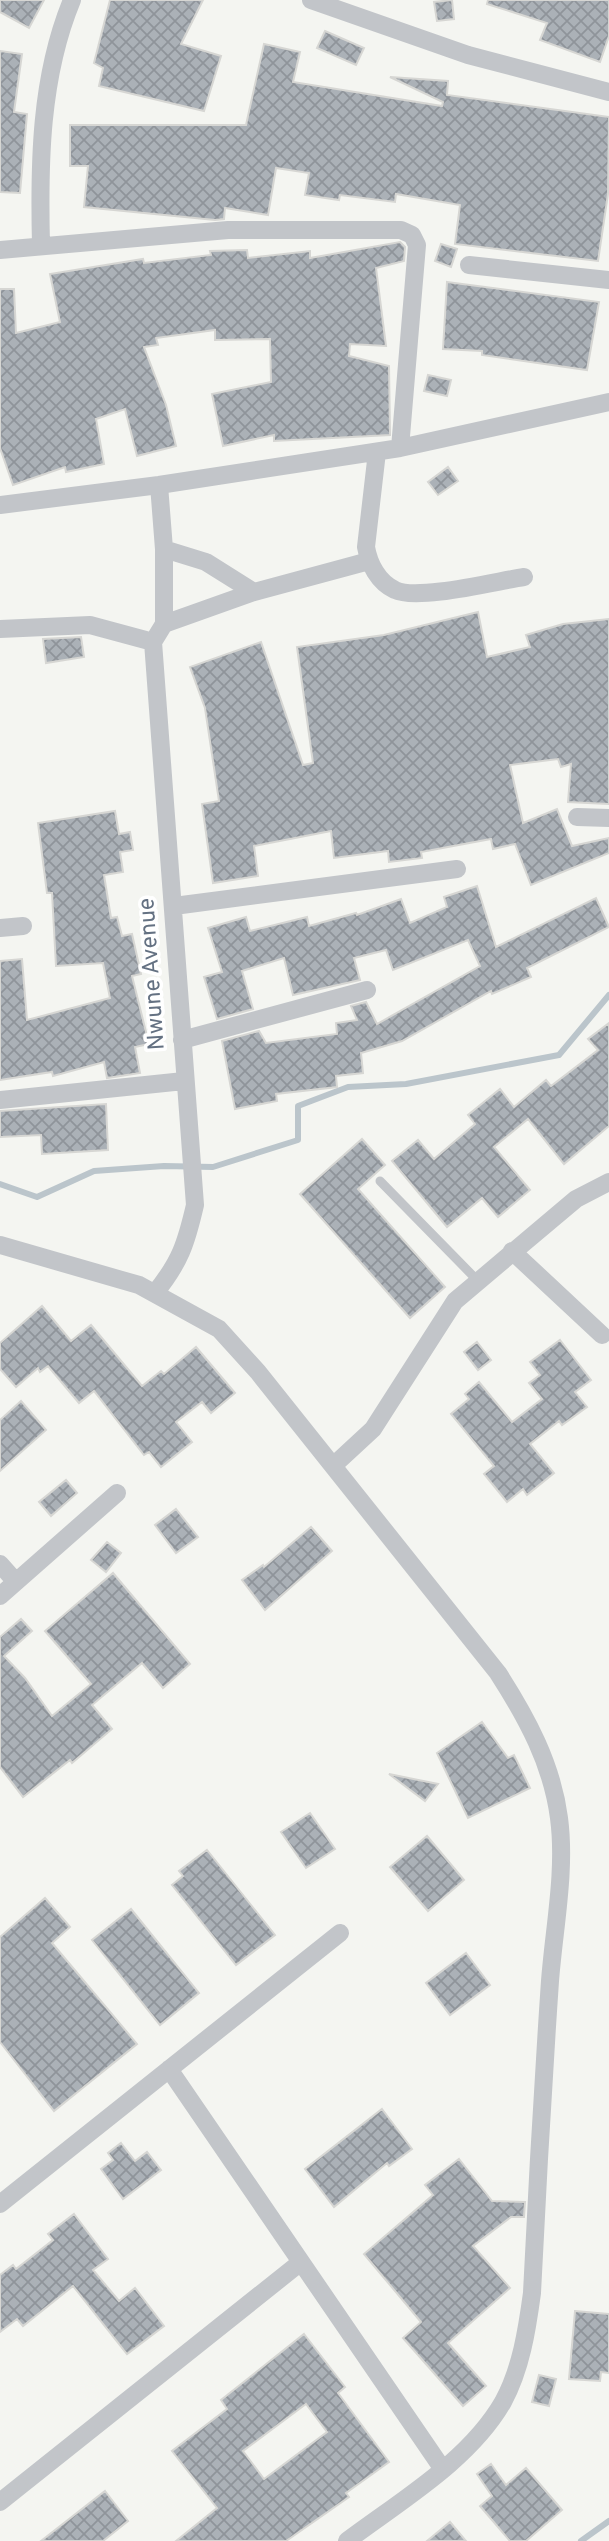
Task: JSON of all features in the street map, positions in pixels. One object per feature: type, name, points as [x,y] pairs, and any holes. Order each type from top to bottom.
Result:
[{"type":"street","points":[[41,246],[39,157],[48,90],[72,0]]},
{"type":"street","points":[[311,0],[468,55],[609,92]]},
{"type":"street","points":[[0,250],[229,230],[401,230],[412,235],[417,246],[400,448]]},
{"type":"street","points":[[469,265],[609,280]]},
{"type":"street","points":[[0,505],[159,485],[377,452],[609,402]]},
{"type":"street","points":[[377,452],[366,547],[369,561],[378,576],[395,590],[415,595],[524,577]]},
{"type":"street","points":[[0,629],[90,625],[153,642],[164,624],[164,549],[159,485]]},
{"type":"street","points":[[164,549],[206,562],[254,592]]},
{"type":"street","points":[[164,624],[254,592],[369,561]]},
{"type":"street","name":"Nwune Avenue","points":[[153,642],[174,906],[189,1157],[195,1205],[185,1250],[155,1293]]},
{"type":"street","points":[[578,817],[609,818]]},
{"type":"street","points":[[174,906],[457,869]]},
{"type":"street","points":[[0,928],[23,926]]},
{"type":"street","points":[[182,1040],[367,990]]},
{"type":"street","points":[[0,1100],[184,1082]]},
{"type":"street","points":[[333,1466],[373,1429],[455,1301],[576,1199],[609,1182]]},
{"type":"street","points":[[0,1245],[139,1285],[219,1329],[258,1372],[498,1673],[524,1714],[548,1766],[559,1819],[559,1892],[532,2293],[526,2335],[504,2400],[490,2421],[442,2468],[347,2541]]},
{"type":"street","points":[[512,1251],[602,1335]]},
{"type":"street","points":[[0,1596],[117,1493]]},
{"type":"street","points":[[0,1564],[16,1582]]},
{"type":"street","points":[[0,2204],[340,1933]]},
{"type":"street","points":[[169,2069],[442,2468]]},
{"type":"street","points":[[0,2502],[301,2262]]},
{"type":"lane","points":[[380,1181],[478,1281]]},
{"type":"building","points":[[0,0],[44,0],[29,28],[0,12]]},
{"type":"building","points":[[110,0],[203,0],[181,44],[221,56],[204,111],[99,86],[103,68],[94,63]]},
{"type":"building","points":[[452,0],[454,19],[437,21],[434,2]]},
{"type":"building","points":[[488,0],[609,0],[609,36],[600,62],[540,40],[547,23],[487,4]]},
{"type":"building","points":[[325,31],[364,48],[356,65],[317,48]]},
{"type":"building","points":[[264,44],[300,52],[293,82],[442,106],[443,102],[390,77],[448,81],[447,95],[609,117],[608,194],[598,261],[455,244],[460,205],[396,194],[395,202],[340,195],[339,200],[305,195],[309,173],[276,168],[268,215],[225,208],[224,219],[215,220],[84,207],[88,166],[70,166],[70,125],[246,125]]},
{"type":"building","points":[[0,51],[22,54],[14,112],[27,114],[20,193],[0,192]]},
{"type":"building","points":[[400,242],[405,247],[404,261],[376,268],[386,346],[350,344],[349,356],[389,366],[390,435],[274,441],[274,435],[223,446],[212,394],[271,382],[270,339],[215,340],[215,330],[156,338],[158,345],[144,347],[166,405],[176,446],[137,456],[125,409],[96,419],[104,464],[66,472],[65,467],[13,485],[0,448],[0,289],[14,289],[16,333],[60,322],[50,274],[143,259],[144,263],[211,255],[210,251],[247,250],[248,258],[310,251],[310,258]]},
{"type":"building","points":[[441,244],[457,249],[451,267],[435,261]]},
{"type":"building","points":[[447,282],[599,302],[587,370],[482,355],[482,351],[443,349]]},
{"type":"building","points":[[428,375],[451,380],[447,396],[424,391]]},
{"type":"building","points":[[448,467],[458,481],[438,495],[428,482]]},
{"type":"building","points":[[478,612],[487,657],[530,647],[526,635],[563,624],[609,619],[609,804],[568,802],[571,764],[561,767],[558,759],[510,765],[523,823],[557,809],[572,846],[609,838],[609,853],[531,885],[515,844],[493,849],[491,839],[421,852],[422,858],[389,862],[388,851],[334,858],[331,831],[254,846],[258,876],[213,883],[202,804],[219,801],[205,708],[190,667],[261,642],[303,765],[313,763],[297,647],[384,635]]},
{"type":"building","points":[[81,637],[84,657],[46,663],[43,639]]},
{"type":"building","points":[[115,811],[119,834],[130,832],[133,850],[120,852],[123,872],[104,875],[111,918],[117,917],[122,936],[132,934],[141,974],[132,976],[149,1044],[135,1047],[140,1073],[107,1078],[104,1062],[53,1076],[52,1072],[0,1080],[0,961],[22,959],[27,1020],[110,998],[103,963],[56,966],[52,893],[47,893],[38,823]]},
{"type":"building","points":[[477,886],[496,947],[596,898],[609,927],[527,968],[531,977],[492,994],[491,991],[402,1041],[361,1053],[363,1073],[336,1076],[337,1087],[276,1094],[277,1101],[235,1109],[222,1041],[259,1031],[266,1043],[337,1034],[336,1023],[357,1020],[351,1006],[366,1002],[377,1024],[480,966],[468,940],[393,970],[386,950],[354,958],[360,980],[293,995],[284,958],[242,971],[253,1009],[217,1019],[204,977],[222,972],[208,928],[246,917],[250,931],[307,917],[309,926],[356,913],[357,915],[401,899],[410,923],[447,907],[444,897]]},
{"type":"building","points":[[609,1023],[609,1126],[564,1164],[528,1119],[494,1147],[530,1190],[498,1217],[482,1198],[447,1227],[392,1161],[418,1140],[434,1159],[475,1124],[468,1115],[500,1089],[514,1107],[546,1080],[551,1086],[598,1050],[588,1039]]},
{"type":"building","points":[[106,1104],[108,1150],[42,1154],[41,1135],[0,1137],[0,1111]]},
{"type":"building","points":[[362,1139],[385,1165],[358,1189],[445,1287],[410,1318],[300,1194]]},
{"type":"building","points":[[42,1306],[71,1341],[91,1325],[142,1386],[161,1371],[164,1374],[196,1347],[235,1393],[211,1413],[202,1402],[176,1422],[192,1442],[161,1467],[149,1452],[144,1455],[94,1391],[79,1403],[48,1366],[40,1372],[38,1368],[16,1387],[0,1369],[0,1343]]},
{"type":"building","points":[[560,1340],[591,1380],[575,1392],[587,1407],[562,1425],[559,1421],[530,1444],[554,1473],[527,1495],[523,1489],[507,1502],[484,1474],[494,1466],[451,1414],[469,1399],[465,1394],[479,1382],[512,1422],[542,1399],[529,1383],[540,1375],[530,1362]]},
{"type":"building","points":[[477,1342],[491,1360],[478,1370],[464,1352]]},
{"type":"building","points":[[21,1401],[46,1430],[0,1471],[0,1420]]},
{"type":"building","points":[[66,1480],[77,1493],[51,1516],[39,1502]]},
{"type":"building","points":[[176,1509],[198,1537],[176,1553],[155,1525]]},
{"type":"building","points":[[311,1527],[332,1551],[265,1610],[242,1580],[263,1565],[264,1567]]},
{"type":"building","points":[[107,1542],[121,1553],[106,1572],[91,1560]]},
{"type":"building","points":[[113,1573],[190,1664],[163,1688],[142,1663],[92,1705],[112,1729],[72,1763],[70,1760],[23,1797],[0,1767],[0,1637],[21,1619],[32,1631],[4,1656],[25,1678],[52,1716],[91,1684],[45,1631]]},
{"type":"building","points":[[482,1722],[508,1758],[514,1755],[530,1788],[468,1818],[437,1753]]},
{"type":"building","points":[[389,1774],[438,1784],[425,1801]]},
{"type":"building","points":[[310,1813],[335,1849],[306,1868],[281,1832]]},
{"type":"building","points":[[427,1836],[464,1880],[428,1911],[390,1867]]},
{"type":"building","points":[[207,1850],[275,1935],[236,1965],[172,1885],[183,1876],[179,1871]]},
{"type":"building","points":[[45,1898],[70,1927],[52,1943],[137,2044],[54,2111],[0,2042],[0,1937]]},
{"type":"building","points":[[131,1909],[199,1993],[160,2025],[92,1940]]},
{"type":"building","points":[[466,1953],[490,1985],[450,2015],[426,1983]]},
{"type":"building","points":[[382,2109],[412,2149],[389,2166],[387,2163],[334,2207],[305,2169]]},
{"type":"building","points":[[121,2143],[135,2161],[147,2152],[161,2170],[123,2199],[101,2169],[113,2160],[108,2153]]},
{"type":"building","points":[[459,2159],[492,2201],[525,2202],[524,2217],[511,2217],[473,2246],[510,2288],[448,2343],[486,2386],[463,2406],[403,2338],[421,2322],[364,2254],[433,2195],[425,2185]]},
{"type":"building","points":[[74,2214],[108,2259],[93,2270],[119,2301],[135,2288],[164,2326],[127,2354],[73,2286],[23,2326],[17,2319],[0,2332],[0,2275],[13,2265],[16,2269],[53,2240],[48,2234]]},
{"type":"building","points":[[575,2311],[609,2314],[609,2373],[601,2372],[600,2381],[569,2379]]},
{"type":"building","points":[[304,2334],[345,2387],[338,2393],[389,2462],[346,2493],[349,2497],[286,2541],[176,2541],[217,2508],[172,2451],[227,2409],[221,2400]],"holes":[[[306,2404],[327,2432],[264,2479],[243,2451]]]},
{"type":"building","points":[[539,2375],[556,2379],[549,2406],[532,2402]]},
{"type":"building","points":[[491,2464],[506,2485],[526,2468],[562,2510],[526,2541],[510,2541],[480,2506],[492,2496],[477,2474]]},
{"type":"building","points":[[105,2491],[128,2521],[103,2541],[41,2541]]},
{"type":"building","points":[[450,2522],[466,2541],[427,2541]]},
{"type":"waterway","points":[[0,1184],[37,1197],[94,1171],[164,1166],[213,1167],[298,1140],[298,1106],[348,1087],[406,1084],[559,1055],[609,995]]},
{"type":"waterway","points":[[581,2541],[609,2521]]}]
